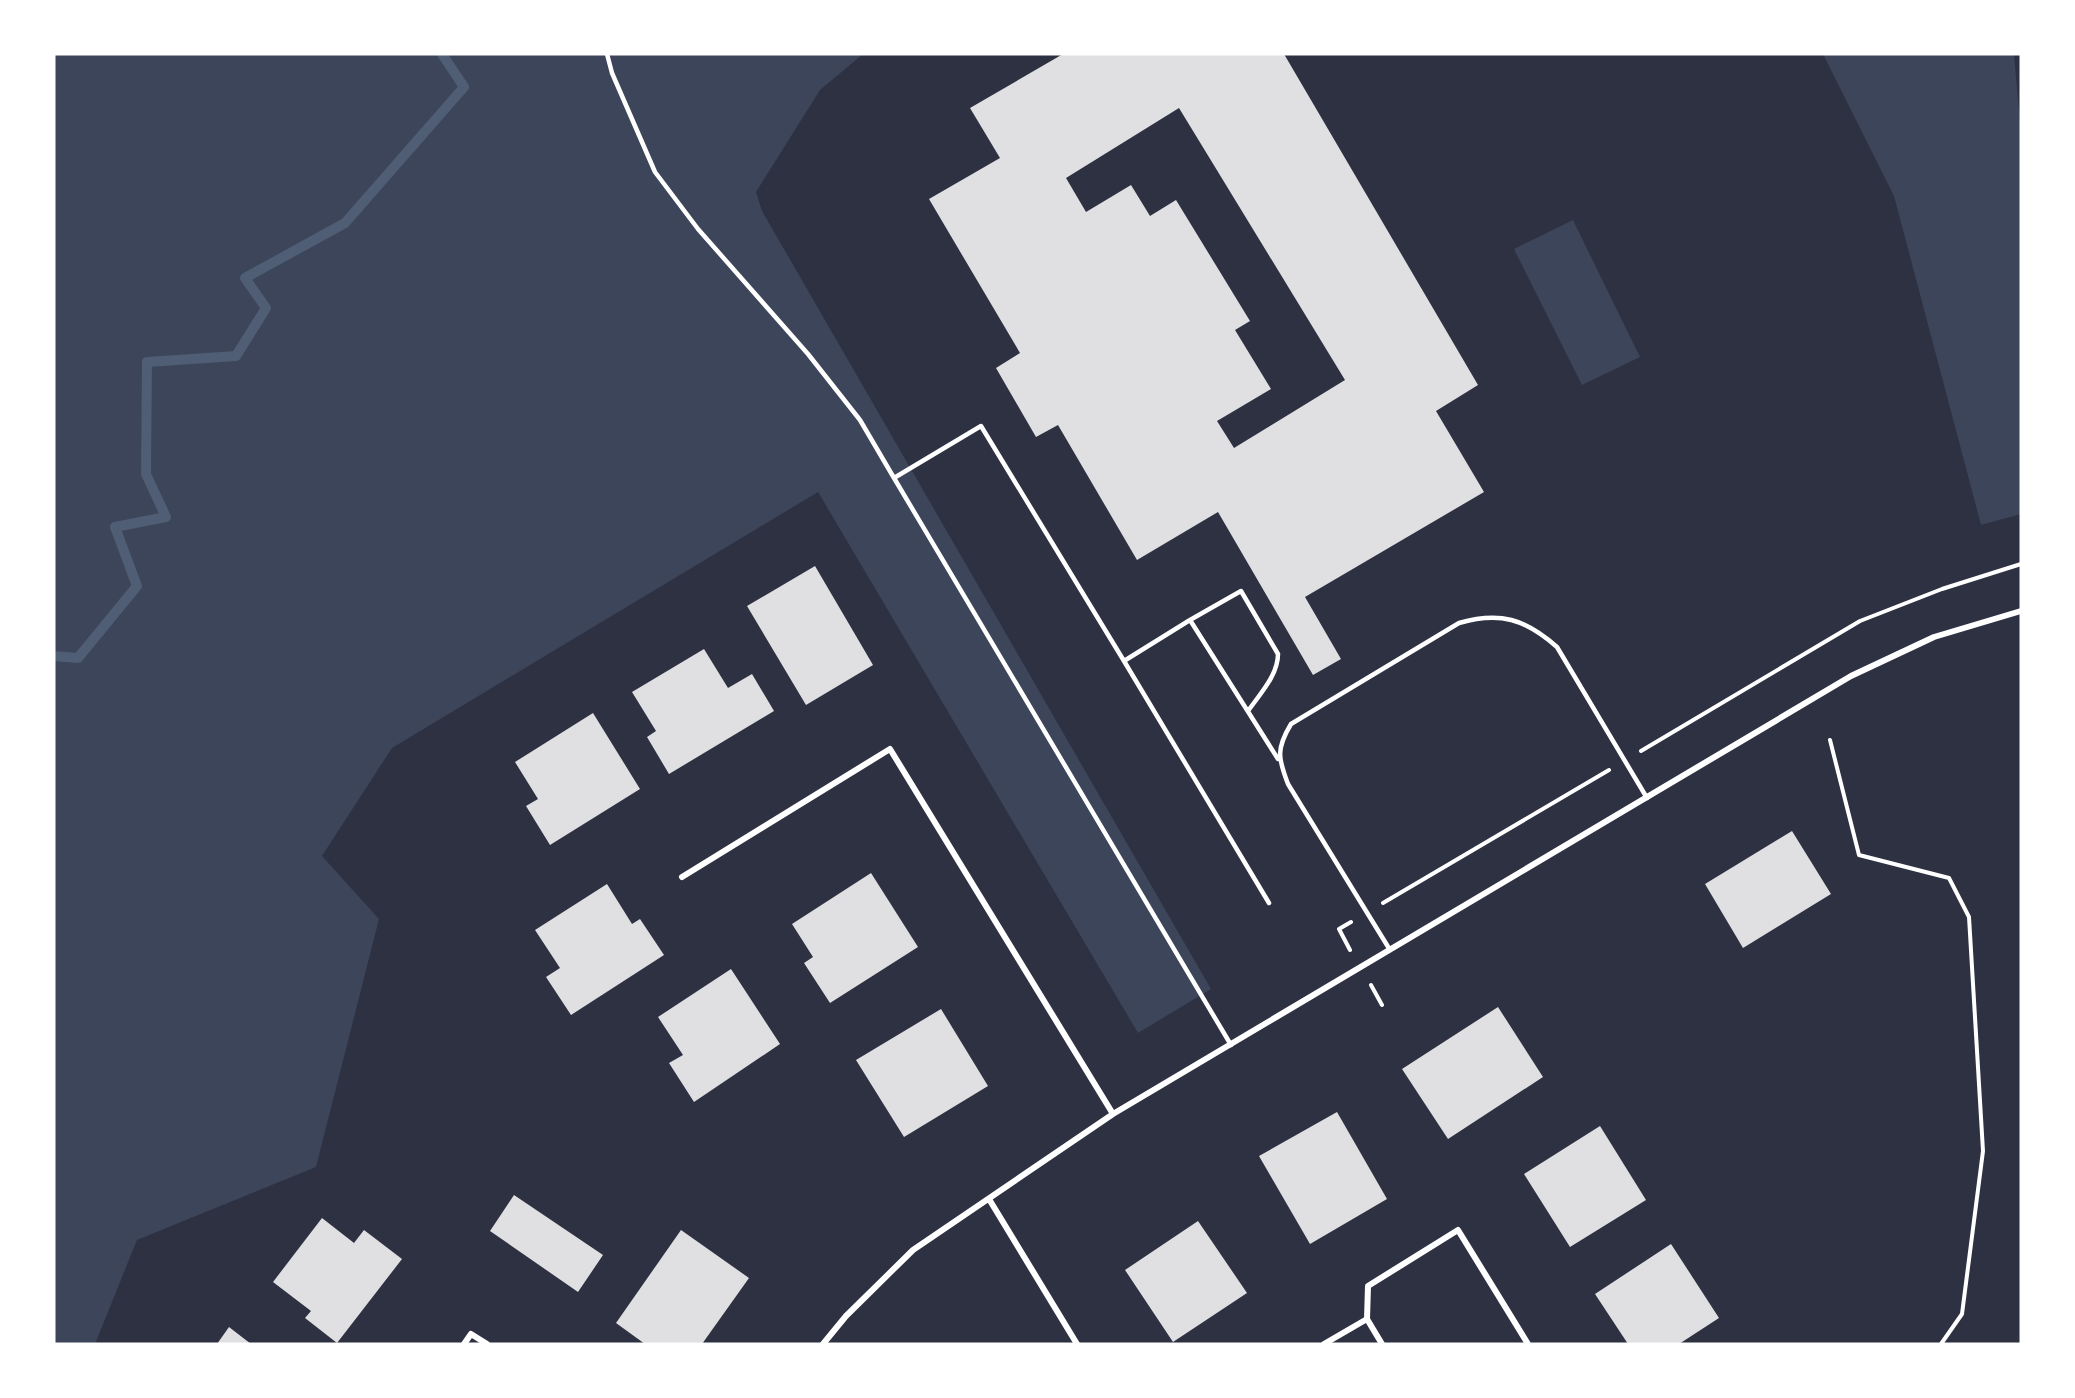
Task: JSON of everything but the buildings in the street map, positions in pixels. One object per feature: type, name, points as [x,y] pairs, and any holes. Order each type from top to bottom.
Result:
[{"type":"street","points":[[823,1344],[846,1316],[914,1250],[1113,1114],[1851,676],[1934,637],[2021,611]]},
{"type":"street","points":[[682,877],[890,749],[1113,1114]]},
{"type":"street","points":[[989,1199],[1077,1344]]},
{"type":"street","points":[[1382,1344],[1367,1319],[1368,1286],[1458,1230],[1528,1344]]},
{"type":"street","points":[[1324,1344],[1367,1319]]},
{"type":"street","points":[[464,1344],[471,1334],[487,1344]]},
{"type":"lane","points":[[607,54],[612,73],[655,172],[698,229],[808,354],[860,420],[1231,1045]]},
{"type":"lane","points":[[894,478],[981,426],[1125,661],[1269,903]]},
{"type":"lane","points":[[1125,661],[1240,591],[1278,654],[1278,665],[1248,711]]},
{"type":"lane","points":[[1278,759],[1283,738],[1291,724],[1360,682],[1459,623],[1482,616],[1511,619],[1540,633],[1557,647],[1647,798]]},
{"type":"lane","points":[[1190,620],[1278,759],[1288,784],[1390,950]]},
{"type":"path","points":[[1830,740],[1859,855],[1949,878],[1969,917],[1983,1151],[1962,1314],[1941,1344]]},
{"type":"shaded area","points":[[54,54],[863,54],[820,90],[756,192],[762,211],[1211,989],[1138,1033],[818,492],[392,748],[322,856],[379,919],[316,1167],[137,1240],[95,1344],[54,1344]]},
{"type":"shaded area","points":[[1823,54],[2014,54],[2021,134],[2021,514],[1981,525],[1894,196]]},
{"type":"shaded area","points":[[1573,220],[1640,357],[1582,385],[1514,249]]},
{"type":"waterway","points":[[54,656],[78,658],[137,586],[115,527],[166,517],[146,474],[147,362],[236,356],[266,308],[245,278],[345,223],[464,87],[442,54]]}]
